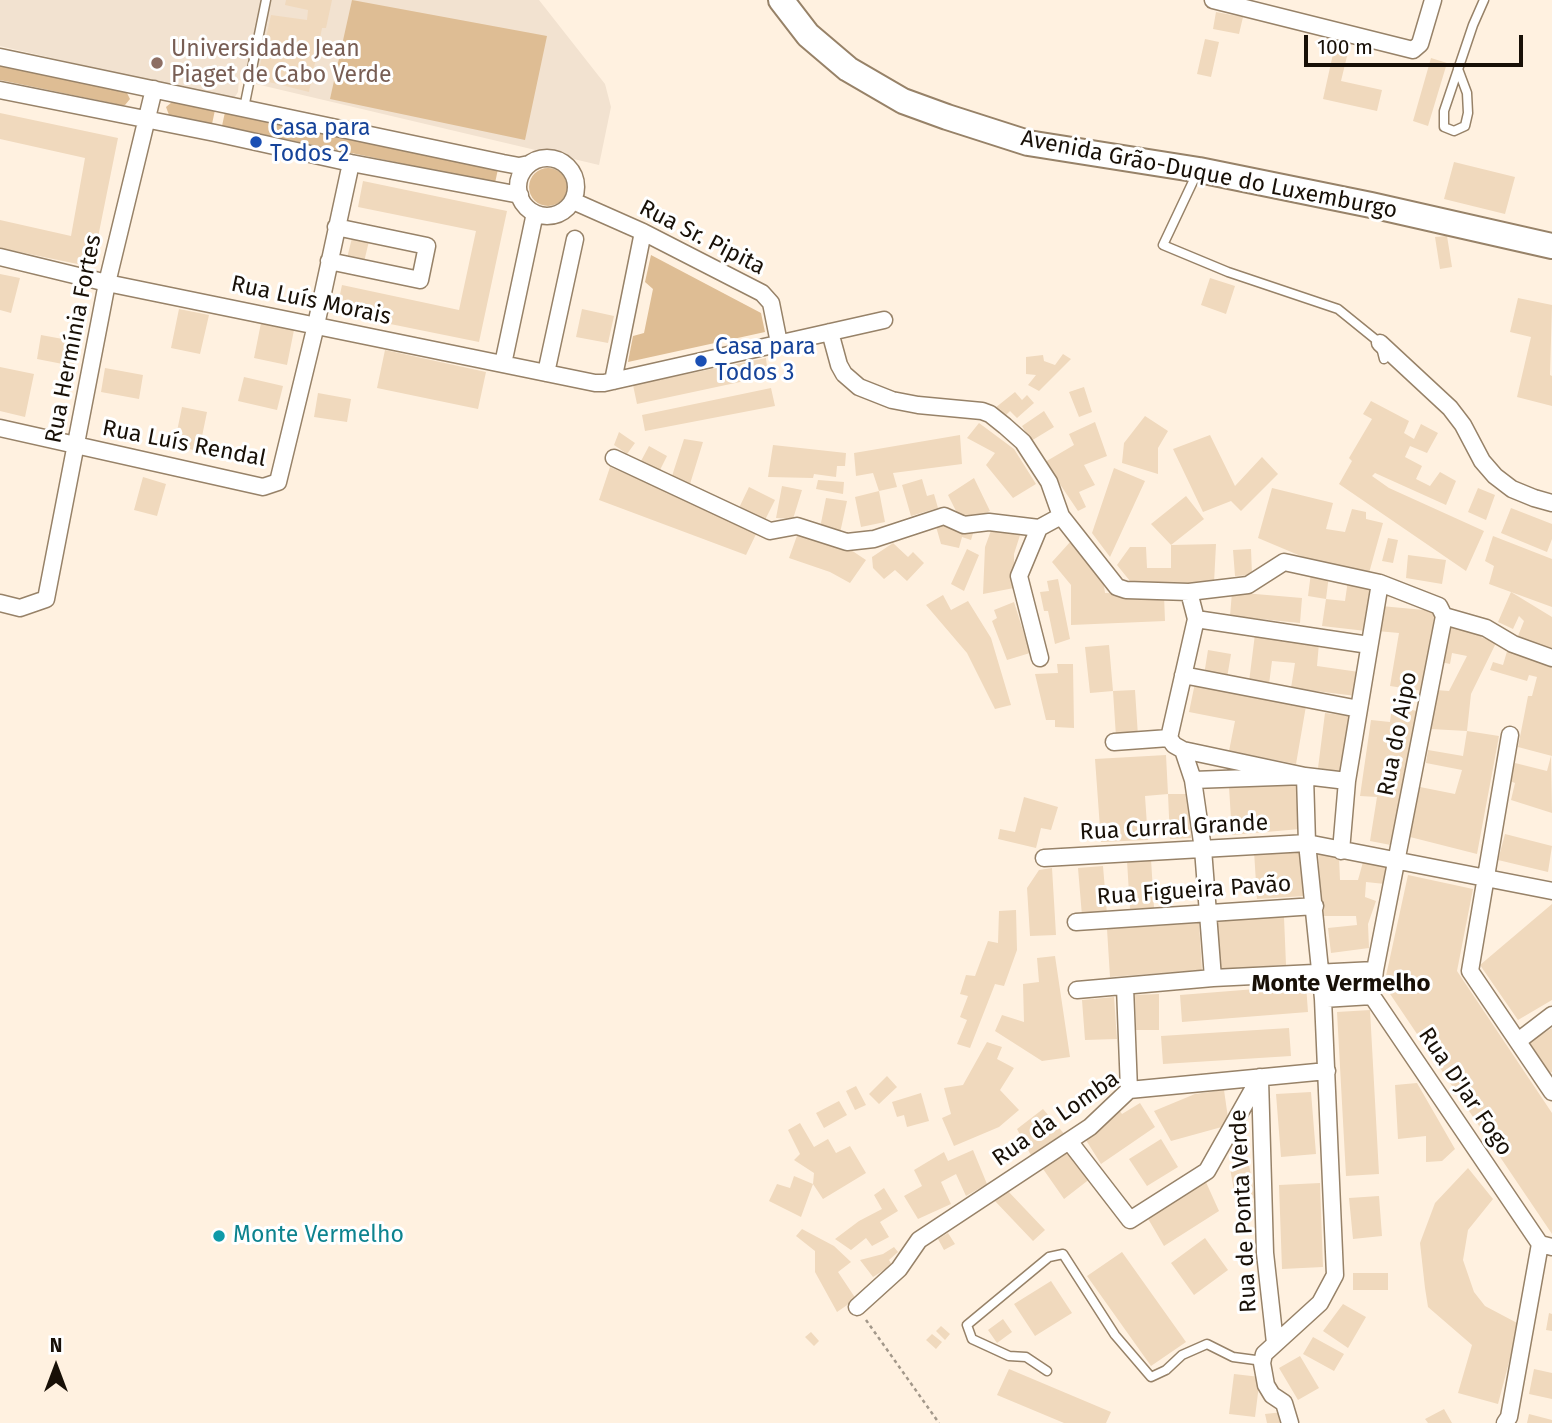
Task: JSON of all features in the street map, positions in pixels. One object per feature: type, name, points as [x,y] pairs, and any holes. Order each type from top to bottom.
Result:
[{"type":"main road","name":"Avenida Grão-Duque do Luxemburgo","points":[[781,0],[808,35],[848,69],[904,101],[1028,143],[1199,170],[1552,246]]},
{"type":"street","points":[[1213,0],[1413,50],[1420,44],[1433,0]]},
{"type":"street","points":[[0,57],[503,163],[519,166],[547,158],[565,163],[575,178],[576,190],[573,201],[560,213],[535,213],[528,208],[520,195],[520,178],[529,164]]},
{"type":"street","name":"Rua Hermínia Fortes","points":[[0,603],[20,608],[46,599],[107,283],[154,89]]},
{"type":"street","points":[[0,90],[520,195]]},
{"type":"street","points":[[316,325],[351,163]]},
{"type":"street","name":"Rua Sr. Pipita","points":[[573,201],[643,232],[768,298],[779,343]]},
{"type":"street","points":[[502,364],[535,213]]},
{"type":"street","points":[[329,261],[420,280],[427,246],[336,227]]},
{"type":"street","points":[[613,381],[643,232]]},
{"type":"street","points":[[546,373],[575,239]]},
{"type":"street","name":"Rua Luís Morais","points":[[0,257],[107,283],[595,383],[884,320]]},
{"type":"street","name":"Rua Luís Rendal","points":[[0,428],[263,486],[278,482],[316,325]]},
{"type":"street","points":[[830,332],[839,365],[844,374],[859,387],[892,400],[990,414],[1023,442],[1049,482],[1061,516],[1117,587],[1126,590],[1189,592],[1248,585],[1284,562],[1380,583],[1439,606],[1444,616],[1486,628],[1513,644],[1552,658]]},
{"type":"street","points":[[1382,351],[1450,408],[1463,425],[1482,461],[1495,476],[1512,489],[1552,503]]},
{"type":"street","points":[[614,458],[770,531],[797,526],[847,542],[874,539],[944,516],[964,525],[989,522],[1038,528],[1061,516]]},
{"type":"street","points":[[1038,528],[1019,576],[1040,658]]},
{"type":"street","points":[[1341,851],[1348,781],[1380,583]]},
{"type":"street","points":[[1189,592],[1196,619],[1169,738],[1174,745],[1183,750],[1305,776],[1348,781]]},
{"type":"street","name":"Rua do Aipo","points":[[1372,996],[1444,616]]},
{"type":"street","points":[[1196,619],[1369,645]]},
{"type":"street","points":[[1183,675],[1359,709]]},
{"type":"street","points":[[1510,735],[1470,971],[1552,1092]]},
{"type":"street","points":[[1114,742],[1169,738]]},
{"type":"street","points":[[1183,750],[1193,780],[1203,849],[1213,978]]},
{"type":"street","points":[[1193,780],[1305,776]]},
{"type":"street","points":[[1290,1423],[1284,1403],[1272,1395],[1266,1385],[1262,1361],[1264,1354],[1320,1303],[1335,1275],[1323,999],[1307,844],[1305,776]]},
{"type":"street","name":"Rua Curral Grande","points":[[1044,858],[1307,844],[1552,891]]},
{"type":"street","name":"Rua Figueira Pavão","points":[[1076,922],[1315,906]]},
{"type":"street","points":[[1077,990],[1213,978],[1375,970]]},
{"type":"street","points":[[1125,987],[1129,1090]]},
{"type":"street","points":[[1323,999],[1372,996]]},
{"type":"street","name":"Rua D'Jar Fogo","points":[[1372,996],[1546,1245]]},
{"type":"street","points":[[1518,1041],[1552,1016]]},
{"type":"street","name":"Rua da Lomba","points":[[857,1307],[900,1269],[919,1240],[1090,1127],[1129,1090],[1327,1071]]},
{"type":"street","points":[[1069,1141],[1130,1220],[1207,1171],[1260,1077]]},
{"type":"street","name":"Rua de Ponta Verde","points":[[1260,1077],[1265,1253],[1275,1343]]},
{"type":"street","points":[[1505,1423],[1509,1418],[1546,1245]]},
{"type":"lane","points":[[244,108],[266,0]]},
{"type":"lane","points":[[1458,69],[1467,93],[1468,113],[1465,127],[1454,131],[1444,127],[1444,111],[1458,69],[1473,25],[1484,0]]},
{"type":"lane","points":[[1199,170],[1163,245],[1228,272],[1338,309],[1382,351]]},
{"type":"lane","points":[[1047,1371],[1026,1357],[1009,1356],[972,1339],[967,1325],[1049,1257],[1063,1254],[1115,1335],[1151,1377],[1166,1370],[1182,1354],[1207,1344],[1233,1357],[1262,1361]]},
{"type":"path","points":[[857,1307],[939,1423]]},
{"type":"shaded area","points":[[0,0],[539,0],[605,84],[611,107],[599,165],[239,80],[238,92],[233,100],[0,46]]},
{"type":"shaded area","points":[[352,0],[547,36],[525,140],[330,99]]},
{"type":"shaded area","points":[[0,65],[124,91],[130,99],[125,105],[121,105],[0,80]]},
{"type":"shaded area","points":[[172,102],[215,110],[212,124],[169,115],[166,107]]},
{"type":"shaded area","points":[[225,112],[498,169],[495,183],[222,126]]},
{"type":"shaded area","points":[[548,168],[561,174],[567,187],[561,200],[548,206],[535,200],[529,187],[535,174]]},
{"type":"shaded area","points":[[651,255],[761,313],[765,332],[628,362],[633,336],[644,333],[653,289],[645,282]]},
{"type":"building","points":[[286,0],[332,0],[326,28],[322,28],[309,92],[257,79],[271,15],[307,20],[308,10],[285,5]]},
{"type":"building","points":[[1216,12],[1243,17],[1239,34],[1213,29]]},
{"type":"building","points":[[1205,39],[1219,42],[1211,77],[1197,74]]},
{"type":"building","points":[[1335,45],[1349,48],[1341,81],[1382,90],[1377,111],[1323,99]]},
{"type":"building","points":[[1431,58],[1447,63],[1428,126],[1413,121]]},
{"type":"building","points":[[0,113],[118,138],[92,267],[0,248],[0,220],[71,236],[85,158],[0,139]]},
{"type":"building","points":[[1454,162],[1515,177],[1505,214],[1444,199]]},
{"type":"building","points":[[363,181],[507,211],[479,342],[336,313],[342,285],[459,310],[476,231],[358,207]]},
{"type":"building","points":[[1447,236],[1452,267],[1440,269],[1435,237]]},
{"type":"building","points":[[352,238],[369,241],[364,262],[347,258]]},
{"type":"building","points":[[0,274],[20,278],[11,313],[0,310]]},
{"type":"building","points":[[1210,278],[1235,286],[1226,314],[1201,305]]},
{"type":"building","points":[[1518,298],[1552,305],[1552,406],[1517,397],[1531,337],[1510,332]]},
{"type":"building","points":[[179,309],[209,315],[200,354],[171,348]]},
{"type":"building","points":[[582,309],[614,316],[608,343],[576,337]]},
{"type":"building","points":[[261,323],[294,330],[287,365],[254,358]]},
{"type":"building","points":[[41,335],[79,342],[73,366],[37,359]]},
{"type":"building","points":[[385,350],[486,372],[478,409],[377,388]]},
{"type":"building","points":[[1063,354],[1071,359],[1039,391],[1028,385],[1036,375],[1026,374],[1026,357],[1043,355],[1044,361],[1055,365]]},
{"type":"building","points":[[766,358],[768,376],[637,404],[633,385]]},
{"type":"building","points":[[0,367],[34,374],[25,417],[0,411]]},
{"type":"building","points":[[105,368],[143,375],[139,399],[101,392]]},
{"type":"building","points":[[244,377],[283,386],[277,410],[238,401]]},
{"type":"building","points":[[1084,387],[1092,412],[1079,417],[1069,392]]},
{"type":"building","points":[[771,388],[775,406],[645,431],[642,415]]},
{"type":"building","points":[[1015,392],[1022,400],[1027,395],[1034,403],[1017,418],[1010,411],[1004,417],[995,408]]},
{"type":"building","points":[[318,393],[351,399],[347,422],[314,417]]},
{"type":"building","points":[[1371,401],[1409,421],[1404,433],[1414,439],[1421,424],[1438,433],[1427,453],[1410,446],[1405,457],[1422,466],[1416,479],[1430,486],[1440,472],[1456,481],[1446,505],[1375,473],[1372,476],[1389,488],[1484,531],[1466,571],[1339,484],[1352,461],[1349,458],[1372,419],[1363,414]]},
{"type":"building","points":[[182,407],[207,412],[199,451],[174,446]]},
{"type":"building","points":[[1044,411],[1054,427],[1031,441],[1022,426]]},
{"type":"building","points":[[1145,416],[1168,431],[1158,448],[1158,474],[1122,463],[1124,443]]},
{"type":"building","points":[[1095,422],[1107,456],[1084,465],[1095,485],[1079,492],[1086,507],[1078,511],[1045,462],[1074,445],[1069,434]]},
{"type":"building","points":[[979,423],[1014,449],[1036,484],[1013,498],[986,465],[995,453],[967,438]]},
{"type":"building","points":[[619,432],[635,443],[627,454],[614,445]]},
{"type":"building","points":[[960,435],[962,464],[893,473],[897,487],[879,491],[873,473],[856,476],[854,453]]},
{"type":"building","points":[[1210,435],[1235,486],[1262,457],[1278,474],[1241,511],[1231,501],[1203,512],[1173,449]]},
{"type":"building","points":[[684,439],[703,442],[690,484],[672,476]]},
{"type":"building","points":[[773,445],[846,453],[845,466],[837,466],[836,477],[814,474],[813,478],[768,477]]},
{"type":"building","points":[[649,446],[667,456],[659,472],[641,461]]},
{"type":"building","points":[[610,467],[758,530],[746,555],[599,500]]},
{"type":"building","points":[[1114,468],[1145,481],[1110,557],[1092,533]]},
{"type":"building","points":[[143,477],[166,484],[157,516],[134,510]]},
{"type":"building","points":[[974,478],[990,511],[967,521],[960,519],[948,495]]},
{"type":"building","points":[[922,479],[927,496],[934,494],[938,508],[911,516],[902,485]]},
{"type":"building","points":[[818,480],[844,482],[843,494],[816,489]]},
{"type":"building","points":[[782,486],[802,490],[793,519],[776,518]]},
{"type":"building","points":[[749,487],[775,500],[764,522],[738,510]]},
{"type":"building","points":[[1272,488],[1333,503],[1326,529],[1345,532],[1352,509],[1366,512],[1366,519],[1383,523],[1369,573],[1315,562],[1258,538]]},
{"type":"building","points":[[1478,488],[1495,495],[1486,520],[1468,512]]},
{"type":"building","points":[[879,491],[885,522],[861,527],[855,497]]},
{"type":"building","points":[[1186,496],[1204,519],[1171,545],[1151,524]]},
{"type":"building","points":[[826,498],[847,501],[840,533],[820,528]]},
{"type":"building","points":[[1511,508],[1552,524],[1552,539],[1547,552],[1501,533]]},
{"type":"building","points":[[935,523],[974,530],[971,540],[962,537],[959,548],[941,544]]},
{"type":"building","points":[[993,525],[1021,532],[1014,554],[1014,588],[983,594],[985,547]]},
{"type":"building","points":[[798,533],[848,548],[866,560],[850,583],[830,572],[789,558]]},
{"type":"building","points":[[1493,536],[1552,559],[1552,607],[1489,584],[1494,566],[1485,561]]},
{"type":"building","points":[[1388,538],[1398,540],[1393,563],[1382,561]]},
{"type":"building","points":[[1071,541],[1102,571],[1105,593],[1164,595],[1165,621],[1071,625],[1071,585],[1052,562]]},
{"type":"building","points":[[893,543],[908,557],[913,552],[924,563],[907,581],[895,570],[884,579],[873,568],[872,557]]},
{"type":"building","points":[[1216,544],[1214,583],[1134,586],[1117,565],[1130,547],[1146,547],[1147,568],[1171,568],[1171,545]]},
{"type":"building","points":[[967,549],[979,555],[964,591],[951,584]]},
{"type":"building","points":[[1251,549],[1252,575],[1235,576],[1233,550]]},
{"type":"building","points":[[1408,555],[1446,560],[1442,584],[1406,578]]},
{"type":"building","points":[[1311,573],[1329,575],[1326,599],[1308,596]]},
{"type":"building","points":[[1058,579],[1070,639],[1055,644],[1048,611],[1044,611],[1040,592],[1049,591],[1047,581]]},
{"type":"building","points":[[1348,580],[1371,585],[1366,631],[1322,626],[1326,599],[1345,601]]},
{"type":"building","points":[[1232,592],[1302,598],[1300,623],[1230,616]]},
{"type":"building","points":[[1511,592],[1552,617],[1552,655],[1516,641],[1524,621],[1519,616],[1513,629],[1498,622]]},
{"type":"building","points":[[943,595],[951,610],[968,601],[991,638],[1011,705],[995,709],[967,653],[926,605]]},
{"type":"building","points":[[1014,602],[1030,653],[1007,660],[992,621],[997,618],[994,610]]},
{"type":"building","points":[[1381,606],[1435,611],[1423,691],[1390,686],[1399,633],[1377,631]]},
{"type":"building","points":[[1451,624],[1481,630],[1481,637],[1496,643],[1471,694],[1467,731],[1430,729],[1436,690],[1449,691],[1467,656],[1452,653],[1450,664],[1441,662]]},
{"type":"building","points":[[1255,634],[1319,643],[1317,666],[1359,672],[1356,696],[1291,688],[1295,663],[1272,661],[1269,684],[1249,682]]},
{"type":"building","points":[[1109,645],[1113,691],[1090,693],[1085,647]]},
{"type":"building","points":[[1508,648],[1535,656],[1533,661],[1552,665],[1552,756],[1518,747],[1528,696],[1532,696],[1537,677],[1529,675],[1527,681],[1490,670],[1493,662],[1503,665]]},
{"type":"building","points":[[1208,650],[1231,654],[1227,678],[1204,675]]},
{"type":"building","points":[[1057,664],[1073,664],[1074,728],[1055,727],[1055,720],[1046,720],[1035,674],[1058,673]]},
{"type":"building","points":[[1195,683],[1306,706],[1296,764],[1229,751],[1235,721],[1189,712]]},
{"type":"building","points":[[1135,690],[1138,736],[1116,737],[1113,691]]},
{"type":"building","points":[[1392,707],[1418,711],[1396,846],[1370,841],[1377,797],[1360,796],[1371,720],[1390,722]]},
{"type":"building","points":[[1325,713],[1350,716],[1343,773],[1318,768]]},
{"type":"building","points":[[1467,731],[1499,736],[1477,854],[1410,837],[1420,787],[1455,794],[1462,770],[1426,763],[1428,750],[1463,756]]},
{"type":"building","points":[[1166,755],[1168,794],[1145,796],[1148,840],[1101,842],[1095,759]]},
{"type":"building","points":[[1551,756],[1552,813],[1511,800],[1515,783],[1510,781],[1515,763],[1547,771]]},
{"type":"building","points":[[1297,783],[1300,829],[1232,835],[1229,787]]},
{"type":"building","points":[[1168,794],[1188,794],[1191,838],[1170,839]]},
{"type":"building","points":[[1024,797],[1058,807],[1051,830],[1041,828],[1036,848],[998,839],[1000,829],[1015,832]]},
{"type":"building","points":[[1505,834],[1552,846],[1548,872],[1498,860]]},
{"type":"building","points":[[1303,848],[1305,896],[1257,899],[1254,851]]},
{"type":"building","points":[[1318,853],[1339,857],[1340,880],[1358,880],[1363,862],[1390,867],[1385,884],[1366,882],[1365,897],[1376,901],[1368,924],[1369,948],[1331,953],[1328,928],[1357,925],[1356,916],[1322,916]]},
{"type":"building","points":[[1151,859],[1154,908],[1130,909],[1127,861]]},
{"type":"building","points":[[1103,866],[1107,914],[1082,916],[1078,868]]},
{"type":"building","points":[[1052,868],[1056,935],[1030,936],[1027,888],[1039,870]]},
{"type":"building","points":[[1408,875],[1473,889],[1457,971],[1552,1113],[1552,1234],[1384,985]]},
{"type":"building","points":[[1552,904],[1552,1000],[1518,1020],[1480,965]]},
{"type":"building","points":[[1016,910],[1017,950],[1004,986],[995,984],[970,1048],[957,1044],[967,1020],[960,1017],[968,996],[960,994],[966,975],[975,976],[988,941],[998,943],[999,911]]},
{"type":"building","points":[[1284,917],[1286,965],[1219,969],[1216,920]]},
{"type":"building","points":[[1199,923],[1202,970],[1110,977],[1107,929]]},
{"type":"building","points":[[1055,956],[1070,1057],[1042,1061],[995,1031],[1002,1015],[1024,1022],[1023,984],[1039,982],[1037,958]]},
{"type":"building","points":[[1306,985],[1308,1012],[1182,1022],[1180,995]]},
{"type":"building","points":[[1159,994],[1159,1030],[1136,1030],[1135,995]]},
{"type":"building","points":[[1114,997],[1117,1039],[1085,1040],[1082,1000]]},
{"type":"building","points":[[1370,1010],[1379,1174],[1346,1176],[1337,1012]]},
{"type":"building","points":[[1289,1028],[1291,1056],[1163,1064],[1161,1036]]},
{"type":"building","points":[[1552,1028],[1552,1072],[1550,1073],[1529,1042]]},
{"type":"building","points":[[987,1042],[1002,1047],[997,1059],[1014,1068],[1000,1090],[1019,1110],[999,1127],[954,1146],[942,1118],[951,1114],[944,1088],[963,1085]]},
{"type":"building","points":[[887,1076],[897,1087],[879,1104],[869,1094]]},
{"type":"building","points":[[1417,1083],[1455,1149],[1442,1161],[1426,1162],[1426,1136],[1398,1139],[1395,1085]]},
{"type":"building","points":[[856,1086],[866,1105],[855,1110],[846,1091]]},
{"type":"building","points":[[1224,1090],[1229,1125],[1171,1141],[1154,1111],[1195,1094]]},
{"type":"building","points":[[1311,1092],[1316,1154],[1281,1157],[1276,1094]]},
{"type":"building","points":[[921,1093],[929,1121],[907,1127],[904,1115],[897,1117],[892,1102]]},
{"type":"building","points":[[839,1101],[847,1115],[824,1128],[816,1113]]},
{"type":"building","points":[[1140,1103],[1155,1127],[1101,1164],[1084,1137],[1119,1110],[1122,1114]]},
{"type":"building","points":[[1043,1109],[1066,1136],[1033,1159],[1017,1129]]},
{"type":"building","points":[[800,1123],[814,1147],[828,1139],[836,1153],[850,1146],[866,1173],[823,1199],[813,1184],[814,1173],[794,1160],[800,1154],[788,1130]]},
{"type":"building","points":[[1161,1139],[1178,1167],[1147,1186],[1129,1159]]},
{"type":"building","points":[[973,1150],[987,1184],[966,1196],[956,1174],[941,1182],[951,1204],[918,1219],[904,1196],[922,1186],[914,1170],[944,1152],[948,1161]]},
{"type":"building","points":[[1065,1150],[1069,1156],[1073,1152],[1091,1178],[1064,1199],[1041,1166]]},
{"type":"building","points":[[1249,1165],[1255,1198],[1236,1202],[1230,1168]]},
{"type":"building","points":[[1468,1168],[1493,1199],[1468,1230],[1463,1260],[1474,1292],[1485,1306],[1519,1324],[1498,1404],[1458,1393],[1472,1345],[1428,1307],[1425,1288],[1420,1243],[1435,1203]]},
{"type":"building","points":[[794,1176],[813,1184],[801,1217],[769,1201],[777,1184],[790,1188]]},
{"type":"building","points":[[1205,1180],[1219,1211],[1164,1246],[1147,1217]]},
{"type":"building","points":[[1320,1183],[1323,1267],[1282,1269],[1279,1185]]},
{"type":"building","points":[[884,1188],[898,1211],[880,1222],[889,1237],[872,1246],[866,1238],[851,1250],[835,1239],[859,1221],[882,1209],[874,1195]]},
{"type":"building","points":[[1006,1189],[1045,1230],[1033,1241],[994,1200]]},
{"type":"building","points":[[1379,1196],[1382,1236],[1353,1239],[1349,1198]]},
{"type":"building","points":[[802,1229],[834,1246],[851,1262],[838,1272],[856,1299],[837,1312],[815,1272],[815,1251],[796,1236]]},
{"type":"building","points":[[948,1233],[955,1244],[944,1250],[938,1239]]},
{"type":"building","points":[[1205,1238],[1228,1270],[1194,1295],[1171,1263]]},
{"type":"building","points":[[894,1247],[898,1252],[889,1260],[892,1265],[873,1277],[860,1260],[883,1254]]},
{"type":"building","points":[[1122,1252],[1186,1342],[1151,1366],[1087,1276]]},
{"type":"building","points":[[1353,1273],[1388,1273],[1388,1290],[1353,1290]]},
{"type":"building","points":[[1051,1281],[1072,1313],[1035,1336],[1014,1304]]},
{"type":"building","points":[[1343,1304],[1366,1317],[1348,1348],[1323,1331]]},
{"type":"building","points":[[1549,1313],[1552,1314],[1552,1331],[1546,1330]]},
{"type":"building","points":[[1003,1319],[1012,1332],[997,1343],[988,1330]]},
{"type":"building","points":[[941,1326],[950,1334],[945,1340],[936,1331]]},
{"type":"building","points":[[811,1332],[819,1341],[814,1346],[805,1337]]},
{"type":"building","points":[[932,1334],[942,1342],[936,1349],[926,1340]]},
{"type":"building","points":[[1313,1337],[1344,1354],[1334,1371],[1303,1354]]},
{"type":"building","points":[[1300,1356],[1319,1388],[1298,1400],[1279,1368]]},
{"type":"building","points":[[1009,1369],[1111,1412],[1106,1423],[1064,1423],[997,1395]]},
{"type":"building","points":[[1534,1369],[1552,1373],[1552,1399],[1529,1394]]},
{"type":"building","points":[[1234,1374],[1260,1377],[1255,1417],[1229,1414]]},
{"type":"building","points":[[1444,1409],[1452,1423],[1428,1423],[1425,1419]]},
{"type":"building","points":[[1283,1412],[1285,1423],[1267,1423],[1265,1414]]},
{"type":"building","points":[[1529,1414],[1552,1420],[1552,1423],[1527,1423]]},
{"type":"place","name":"Universidade Jean Piaget de Cabo Verde","points":[[157,63]]},
{"type":"place","name":"Casa para Todos 2","points":[[256,142]]},
{"type":"place","name":"Casa para Todos 3","points":[[701,361]]},
{"type":"place","name":"Monte Vermelho","points":[[219,1236]]},
{"type":"district","name":"Monte Vermelho","points":[[1341,984]]}]
